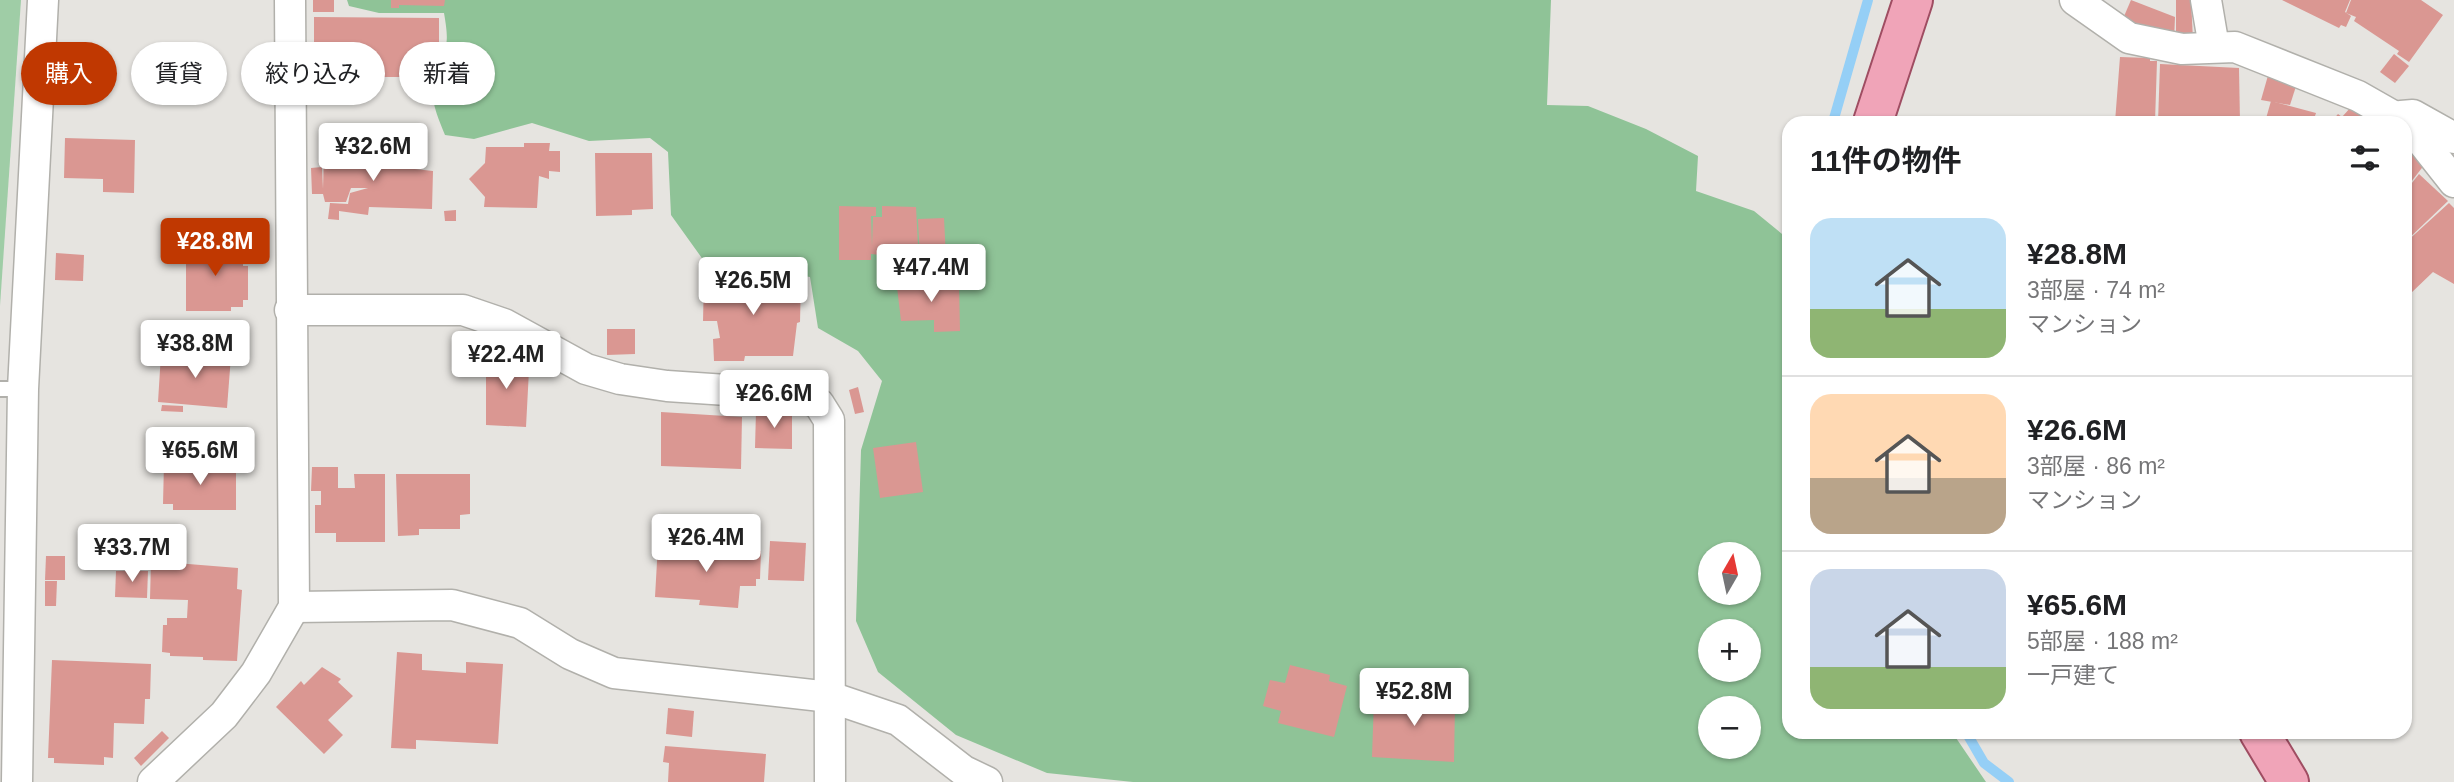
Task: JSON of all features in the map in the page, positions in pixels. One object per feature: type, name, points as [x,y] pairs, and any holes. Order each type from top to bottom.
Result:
[{"type":"main road","points":[[1875,116],[1913,0]]},
{"type":"main road","points":[[2263,739],[2289,782]]},
{"type":"street","points":[[16,782],[11,389],[43,0]]},
{"type":"street","points":[[153,782],[224,715],[256,673],[294,607],[290,0]]},
{"type":"street","points":[[2206,0],[2214,47]]},
{"type":"street","points":[[2078,1],[2129,38],[2182,49],[2235,47],[2358,96],[2398,116],[2413,115],[2454,138]]},
{"type":"street","points":[[2412,132],[2454,182]]},
{"type":"street","points":[[290,310],[463,310],[504,324],[586,369],[620,379],[667,386],[801,395],[819,404],[829,420],[830,782]]},
{"type":"street","points":[[294,607],[452,605],[520,623],[570,654],[614,673],[830,697],[898,720],[964,771],[986,782]]},
{"type":"green space","points":[[0,0],[21,0],[0,306]]},
{"type":"green space","points":[[347,0],[1551,0],[1547,105],[1588,106],[1646,129],[1698,156],[1696,191],[1754,211],[1782,234],[1782,739],[1957,739],[1986,782],[1133,782],[1047,773],[956,735],[878,672],[856,621],[861,450],[882,381],[858,351],[818,328],[810,277],[704,261],[671,215],[668,152],[650,138],[589,141],[532,123],[474,139],[445,135],[435,105],[495,105],[495,42],[447,42],[444,13],[379,13],[349,6]]},
{"type":"building","points":[[313,0],[334,0],[334,12],[313,12]]},
{"type":"building","points":[[391,0],[445,0],[444,6],[399,5],[399,8],[391,8]]},
{"type":"building","points":[[2131,0],[2175,17],[2174,41],[2122,21]]},
{"type":"building","points":[[2176,0],[2191,0],[2193,40],[2176,39]]},
{"type":"building","points":[[2282,0],[2350,0],[2345,12],[2351,16],[2346,27],[2341,25],[2339,28]]},
{"type":"building","points":[[2351,0],[2421,0],[2443,15],[2409,62],[2397,54],[2399,51],[2354,21],[2356,17],[2346,13]]},
{"type":"building","points":[[314,17],[439,18],[439,42],[399,42],[399,77],[385,77],[385,42],[314,42]]},
{"type":"building","points":[[2394,54],[2409,66],[2395,83],[2380,72]]},
{"type":"building","points":[[2120,57],[2150,58],[2150,61],[2157,61],[2155,116],[2115,116]]},
{"type":"building","points":[[2160,64],[2239,68],[2240,116],[2158,116]]},
{"type":"building","points":[[2269,72],[2298,80],[2290,105],[2261,100]]},
{"type":"building","points":[[2271,101],[2316,113],[2315,116],[2267,116]]},
{"type":"building","points":[[2351,107],[2363,116],[2343,116]]},
{"type":"building","points":[[324,130],[350,130],[350,145],[324,145]]},
{"type":"building","points":[[65,138],[135,140],[134,193],[103,192],[103,179],[64,178]]},
{"type":"building","points":[[524,143],[550,143],[549,151],[560,151],[560,172],[549,171],[549,179],[539,176],[537,208],[484,207],[485,197],[469,179],[485,163],[486,147],[524,147]]},
{"type":"building","points":[[400,148],[413,149],[415,169],[433,171],[432,209],[369,207],[368,215],[339,211],[339,220],[328,219],[330,203],[348,204],[350,193],[368,188],[351,188],[346,202],[325,202],[323,194],[312,194],[311,168],[322,167],[323,189],[324,153],[385,156],[385,151],[400,152]]},
{"type":"building","points":[[595,153],[652,153],[653,209],[632,210],[632,215],[596,216]]},
{"type":"building","points":[[2412,154],[2425,164],[2412,181]]},
{"type":"building","points":[[2419,174],[2448,201],[2412,235],[2412,183]]},
{"type":"building","points":[[2449,203],[2454,208],[2454,284],[2433,272],[2412,292],[2412,237]]},
{"type":"building","points":[[839,206],[876,207],[876,216],[871,216],[872,246],[873,217],[882,217],[882,206],[916,207],[918,246],[880,246],[880,255],[871,254],[871,260],[839,260]]},
{"type":"building","points":[[456,210],[456,221],[445,221],[444,211]]},
{"type":"building","points":[[944,218],[946,258],[920,260],[918,219]]},
{"type":"building","points":[[169,241],[178,241],[178,254],[169,254]]},
{"type":"building","points":[[182,245],[208,245],[207,250],[243,246],[243,266],[248,266],[248,300],[243,300],[243,307],[231,307],[231,311],[186,311],[186,263],[182,263]]},
{"type":"building","points":[[56,253],[84,255],[83,281],[55,280]]},
{"type":"building","points":[[704,279],[801,280],[800,322],[797,323],[793,356],[745,356],[744,361],[714,361],[713,339],[720,338],[717,321],[703,321]]},
{"type":"building","points":[[959,282],[960,331],[934,332],[934,320],[901,321],[897,287],[900,283]]},
{"type":"building","points":[[607,329],[635,329],[635,354],[607,355]]},
{"type":"building","points":[[486,351],[515,351],[515,368],[497,368],[529,370],[526,427],[486,425]]},
{"type":"building","points":[[161,354],[231,356],[227,408],[158,402]]},
{"type":"building","points":[[858,387],[864,412],[855,414],[849,390]]},
{"type":"building","points":[[162,405],[183,406],[183,412],[161,411]]},
{"type":"building","points":[[756,411],[792,412],[792,449],[755,448]]},
{"type":"building","points":[[661,412],[742,417],[741,469],[661,466]]},
{"type":"building","points":[[916,442],[923,492],[880,498],[873,448]]},
{"type":"building","points":[[164,463],[236,465],[236,510],[173,510],[173,504],[163,504]]},
{"type":"building","points":[[312,467],[338,467],[338,488],[355,488],[354,474],[385,474],[385,542],[336,542],[336,533],[315,533],[315,505],[321,505],[321,491],[311,491]]},
{"type":"building","points":[[396,474],[470,474],[470,514],[460,515],[460,529],[419,529],[419,535],[398,536]]},
{"type":"building","points":[[770,541],[806,543],[804,581],[768,580]]},
{"type":"building","points":[[658,544],[761,551],[760,579],[756,579],[756,586],[740,586],[738,608],[699,605],[700,600],[655,597]]},
{"type":"building","points":[[132,555],[146,557],[144,568],[131,566]]},
{"type":"building","points":[[46,556],[65,556],[65,580],[45,580]]},
{"type":"building","points":[[151,561],[238,568],[237,589],[242,590],[237,661],[203,660],[203,657],[170,656],[170,653],[162,652],[163,625],[167,625],[167,618],[187,618],[188,600],[150,599]]},
{"type":"building","points":[[116,571],[148,571],[147,598],[115,597]]},
{"type":"building","points":[[45,581],[57,581],[56,606],[45,606]]},
{"type":"building","points":[[397,652],[422,654],[422,670],[466,673],[466,662],[503,664],[498,744],[416,740],[416,749],[391,748]]},
{"type":"building","points":[[52,660],[151,664],[150,699],[145,699],[144,724],[114,723],[113,758],[104,757],[104,765],[54,763],[54,758],[48,758]]},
{"type":"building","points":[[1290,665],[1330,675],[1329,681],[1347,686],[1334,737],[1278,723],[1281,711],[1263,706],[1270,680],[1285,683]]},
{"type":"building","points":[[322,667],[341,679],[338,682],[353,696],[328,720],[343,735],[324,754],[276,707],[301,681],[304,685]]},
{"type":"building","points":[[1408,691],[1434,691],[1437,703],[1455,704],[1454,762],[1372,757],[1374,699],[1398,699],[1398,696],[1409,696]]},
{"type":"building","points":[[668,708],[694,711],[692,737],[666,734]]},
{"type":"building","points":[[162,731],[169,738],[141,766],[134,758]]},
{"type":"building","points":[[665,746],[766,754],[764,782],[668,782],[669,763],[663,762]]},
{"type":"waterway","points":[[1835,116],[1868,0]]},
{"type":"waterway","points":[[1970,739],[1984,763],[2009,782]]}]
